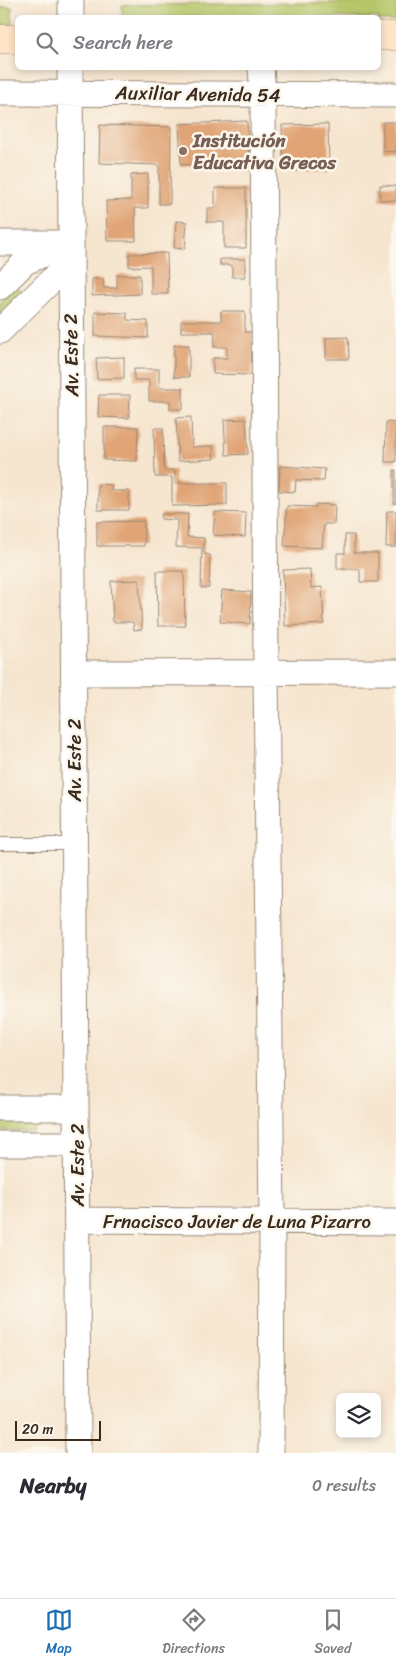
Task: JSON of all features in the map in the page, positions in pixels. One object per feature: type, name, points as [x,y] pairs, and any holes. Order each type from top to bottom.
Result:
[{"type":"main road","points":[[381,36],[396,36]]},
{"type":"main road","points":[[0,39],[15,39]]},
{"type":"street","points":[[71,0],[71,15]]},
{"type":"street","name":"Av. Este 2","points":[[70,70],[74,844],[76,1108],[78,1144],[78,1453]]},
{"type":"street","points":[[261,70],[263,95],[266,673],[272,1221],[272,1453]]},
{"type":"street","name":"Auxiliar Avenida 54","points":[[0,93],[396,95]]},
{"type":"street","points":[[0,243],[70,253]]},
{"type":"street","points":[[0,287],[25,262],[70,253]]},
{"type":"street","points":[[0,331],[70,253]]},
{"type":"street","points":[[74,673],[396,672]]},
{"type":"street","points":[[0,1108],[76,1108]]},
{"type":"street","points":[[0,1144],[78,1144]]},
{"type":"street","name":"Frnacisco Javier de Luna Pizarro","points":[[77,1220],[396,1222]]},
{"type":"lane","points":[[0,844],[74,844]]},
{"type":"green space","points":[[396,2],[396,21],[381,21],[381,15],[122,15],[122,5]]},
{"type":"green space","points":[[0,7],[12,7],[12,25],[0,25]]},
{"type":"green space","points":[[15,286],[23,293],[0,316],[0,301]]},
{"type":"green space","points":[[0,1120],[33,1120],[34,1131],[0,1131]]},
{"type":"building","points":[[247,121],[249,161],[181,165],[179,124]]},
{"type":"building","points":[[383,122],[396,122],[396,152],[383,151]]},
{"type":"building","points":[[328,124],[329,169],[291,170],[291,160],[283,161],[282,125]]},
{"type":"building","points":[[100,125],[171,127],[170,204],[159,204],[159,165],[99,163]]},
{"type":"building","points":[[148,174],[148,208],[135,208],[136,241],[107,241],[106,201],[131,200],[131,175]]},
{"type":"building","points":[[380,185],[396,186],[396,201],[380,200]]},
{"type":"building","points":[[215,188],[246,188],[246,248],[224,248],[224,222],[207,222],[207,208],[215,208]]},
{"type":"building","points":[[176,221],[187,222],[185,249],[174,248]]},
{"type":"building","points":[[167,253],[168,294],[151,294],[151,266],[129,267],[129,254]]},
{"type":"building","points":[[220,259],[245,259],[245,277],[232,277],[232,265],[220,265]]},
{"type":"building","points":[[117,275],[140,275],[140,294],[92,296],[92,279],[103,279],[104,288],[117,288]]},
{"type":"building","points":[[221,311],[245,311],[245,332],[253,332],[252,375],[213,374],[213,358],[227,358],[227,347],[214,347],[215,332],[181,332],[181,321],[221,321]]},
{"type":"building","points":[[95,312],[127,313],[127,320],[148,321],[148,338],[95,336]]},
{"type":"building","points":[[348,337],[349,359],[326,359],[326,338]]},
{"type":"building","points":[[174,345],[189,345],[189,377],[174,377]]},
{"type":"building","points":[[124,357],[124,378],[97,379],[96,358]]},
{"type":"building","points":[[134,369],[159,369],[159,388],[183,388],[183,409],[170,409],[170,401],[149,401],[149,380],[134,380]]},
{"type":"building","points":[[99,395],[130,395],[129,418],[98,417]]},
{"type":"building","points":[[191,417],[192,447],[213,446],[214,459],[178,461],[176,418]]},
{"type":"building","points":[[246,419],[248,454],[226,455],[224,420]]},
{"type":"building","points":[[386,422],[396,423],[396,462],[385,462]]},
{"type":"building","points":[[104,427],[138,427],[137,461],[104,460]]},
{"type":"building","points":[[154,428],[163,428],[164,470],[175,470],[175,483],[227,483],[227,505],[172,506],[172,477],[155,477]]},
{"type":"building","points":[[280,466],[325,469],[324,481],[296,480],[295,492],[279,491]]},
{"type":"building","points":[[394,470],[396,470],[396,503],[394,504]]},
{"type":"building","points":[[98,484],[112,485],[111,491],[129,491],[129,510],[98,510]]},
{"type":"building","points":[[316,504],[335,505],[334,524],[324,524],[322,548],[284,546],[287,506],[316,507]]},
{"type":"building","points":[[387,511],[396,511],[396,547],[386,547]]},
{"type":"building","points":[[215,512],[246,513],[245,537],[213,535]]},
{"type":"building","points":[[161,514],[188,514],[187,537],[204,538],[204,554],[210,555],[209,588],[201,588],[202,548],[176,547],[177,520],[161,519]]},
{"type":"building","points":[[144,521],[144,546],[97,546],[97,522]]},
{"type":"building","points":[[345,535],[354,535],[354,553],[378,553],[378,582],[360,582],[360,569],[337,569],[337,553],[345,553]]},
{"type":"building","points":[[310,569],[311,588],[322,587],[324,624],[285,626],[283,570]]},
{"type":"building","points":[[157,571],[184,571],[185,626],[158,626]]},
{"type":"building","points":[[139,580],[142,629],[134,630],[133,622],[113,622],[111,581]]},
{"type":"building","points":[[222,590],[251,592],[250,624],[220,622]]},
{"type":"place","name":"Institución Educativa Grecos","points":[[183,151]]}]
